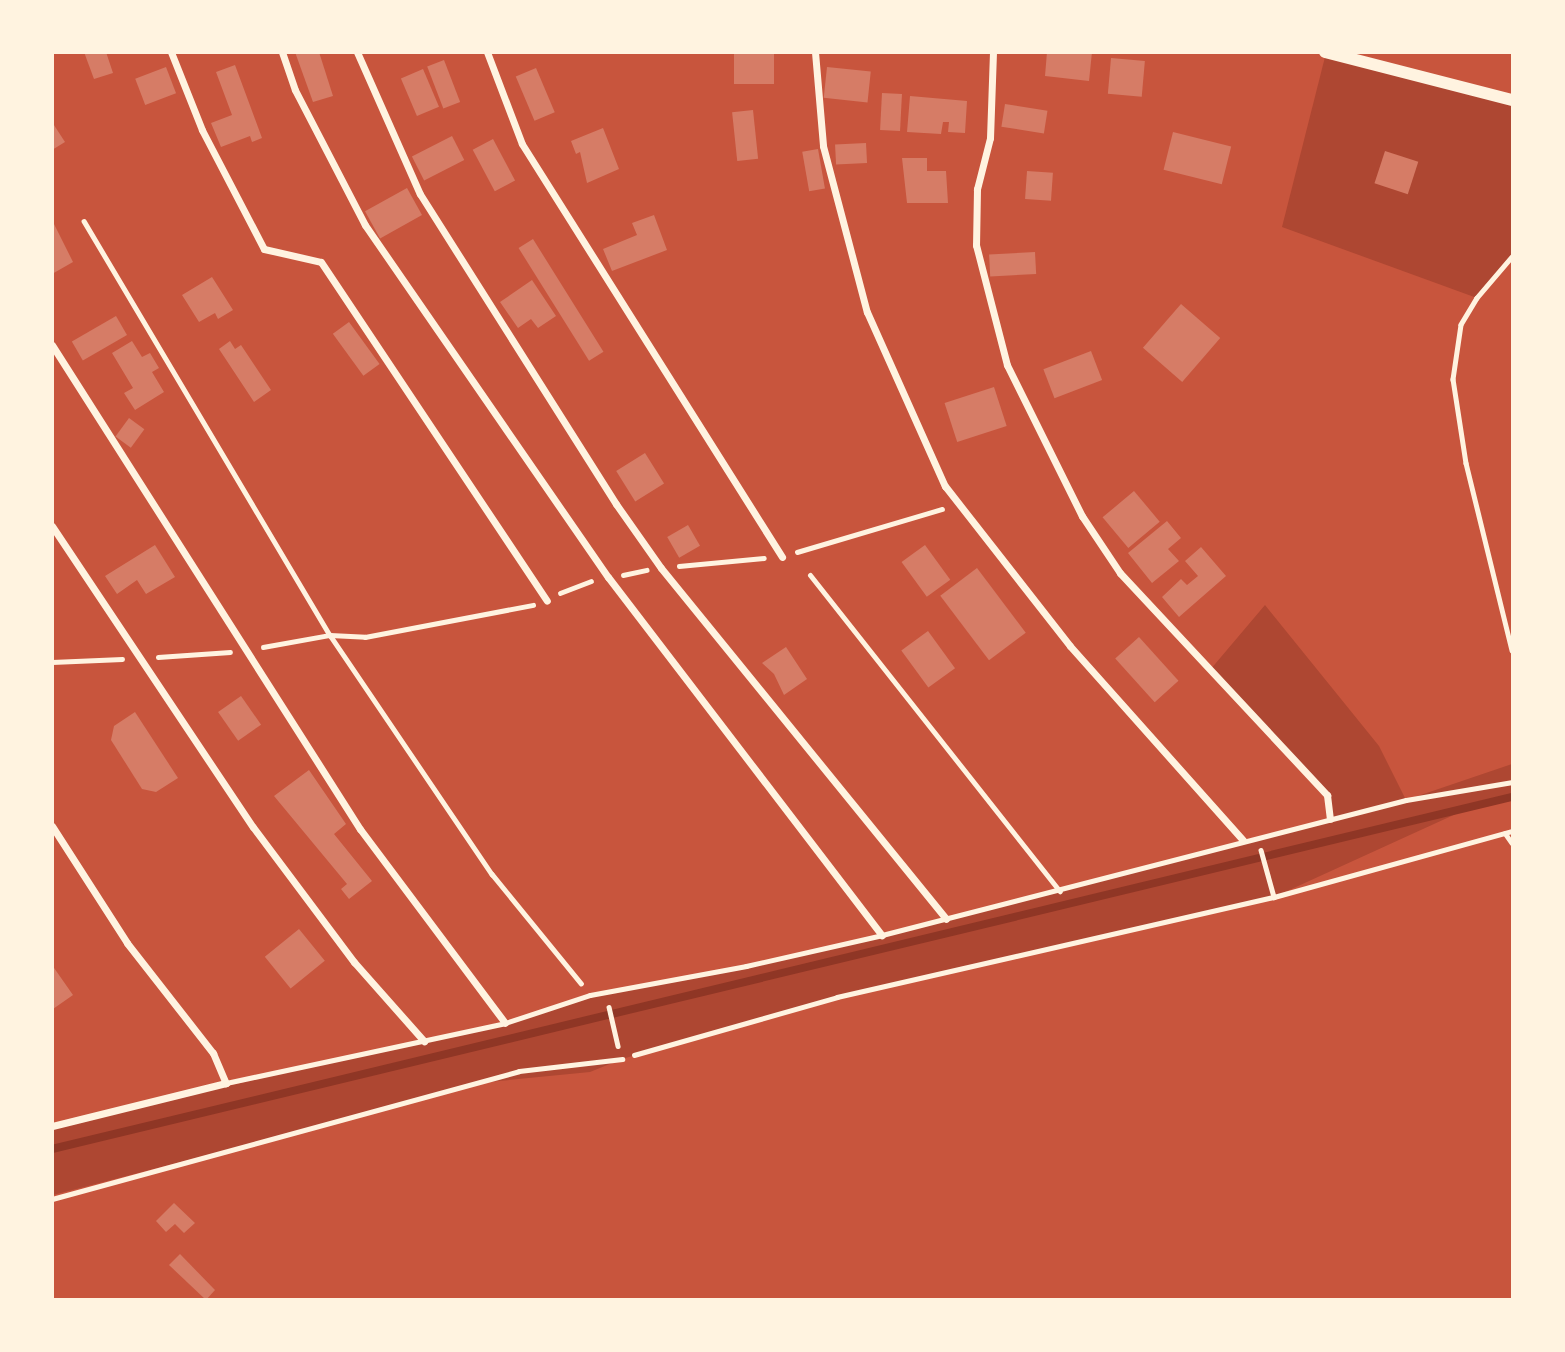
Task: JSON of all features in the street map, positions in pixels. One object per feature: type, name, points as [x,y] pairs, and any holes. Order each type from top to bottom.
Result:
[{"type":"street","points":[[171,52],[202,130],[264,248],[321,262],[547,601]]},
{"type":"street","points":[[282,52],[295,90],[365,225],[608,577],[882,935]]},
{"type":"street","points":[[357,52],[420,194],[539,386],[661,568],[946,919]]},
{"type":"street","points":[[487,52],[522,144],[782,556]]},
{"type":"street","points":[[815,52],[823,146],[867,312],[907,410],[945,486],[1070,646],[1243,840]]},
{"type":"street","points":[[993,52],[990,138],[978,189],[976,245],[1007,365],[1082,516],[1113,563],[1327,795],[1331,820]]},
{"type":"street","points":[[1325,52],[1513,100]]},
{"type":"street","points":[[52,345],[244,651],[360,829],[505,1023]]},
{"type":"street","points":[[52,526],[113,621],[143,658],[253,827],[354,961],[424,1041]]},
{"type":"street","points":[[52,825],[127,943],[213,1053],[226,1083],[52,1126]]},
{"type":"lane","points":[[810,575],[1060,891]]},
{"type":"lane","points":[[226,1083],[505,1023],[590,995],[882,935],[1406,800],[1513,782]]},
{"type":"lane","points":[[52,1199],[519,1071],[622,1059]]},
{"type":"path","points":[[84,221],[330,635],[492,874],[590,995]]},
{"type":"path","points":[[1513,257],[1476,298],[1461,325],[1453,379],[1466,463],[1513,650]]},
{"type":"path","points":[[52,662],[244,651],[330,635],[365,638],[547,601],[575,585],[608,577],[661,568],[782,556],[960,502]]},
{"type":"path","points":[[605,993],[622,1059],[837,997],[1274,897],[1513,831]]},
{"type":"path","points":[[1505,833],[1513,843]]},
{"type":"path","points":[[1257,837],[1274,897]]},
{"type":"shaded area","points":[[1326,53],[1512,100],[1512,257],[1477,298],[1282,227]]},
{"type":"shaded area","points":[[1265,605],[1379,746],[1406,800],[1512,764],[1512,797],[1469,808],[1274,897],[837,997],[622,1059],[590,1072],[489,1082],[53,1195],[52,1126],[505,1023],[590,995],[746,966],[882,935],[1330,820],[1327,795],[1210,670]]},
{"type":"building","points":[[84,52],[106,52],[113,73],[94,79]]},
{"type":"building","points":[[295,52],[319,52],[333,96],[313,102]]},
{"type":"building","points":[[734,52],[774,52],[774,84],[734,84]]},
{"type":"building","points":[[1047,52],[1092,52],[1089,81],[1045,76]]},
{"type":"building","points":[[1111,58],[1145,61],[1142,97],[1108,94]]},
{"type":"building","points":[[444,60],[460,102],[443,108],[427,66]]},
{"type":"building","points":[[235,65],[262,138],[252,142],[250,136],[221,147],[211,123],[232,115],[216,72]]},
{"type":"building","points":[[166,67],[176,93],[145,105],[135,79]]},
{"type":"building","points":[[827,67],[871,72],[868,102],[824,98]]},
{"type":"building","points":[[536,68],[555,112],[535,121],[516,77]]},
{"type":"building","points":[[423,69],[439,107],[417,116],[401,78]]},
{"type":"building","points":[[882,93],[902,94],[900,131],[880,130]]},
{"type":"building","points":[[910,96],[967,101],[965,133],[948,132],[949,122],[943,122],[941,134],[907,132]]},
{"type":"building","points":[[1005,104],[1047,111],[1044,133],[1001,127]]},
{"type":"building","points":[[753,110],[758,159],[737,161],[732,112]]},
{"type":"building","points":[[52,122],[65,142],[52,150]]},
{"type":"building","points":[[603,128],[619,169],[587,183],[580,152],[576,154],[571,141]]},
{"type":"building","points":[[1173,132],[1231,147],[1222,184],[1164,170]]},
{"type":"building","points":[[452,136],[464,160],[424,180],[412,156]]},
{"type":"building","points":[[493,139],[515,180],[495,191],[473,150]]},
{"type":"building","points":[[866,143],[867,163],[836,165],[835,145]]},
{"type":"building","points":[[818,149],[825,188],[809,191],[802,152]]},
{"type":"building","points":[[1385,151],[1418,162],[1408,194],[1374,183]]},
{"type":"building","points":[[902,158],[927,158],[927,171],[946,171],[948,203],[907,203]]},
{"type":"building","points":[[1027,171],[1053,173],[1051,201],[1025,199]]},
{"type":"building","points":[[407,188],[422,215],[380,238],[365,211]]},
{"type":"building","points":[[654,215],[667,250],[612,271],[603,249],[637,235],[632,223]]},
{"type":"building","points":[[52,220],[73,262],[52,274]]},
{"type":"building","points":[[533,239],[603,352],[589,361],[519,248]]},
{"type":"building","points":[[1035,252],[1036,274],[990,276],[989,254]]},
{"type":"building","points":[[212,277],[233,310],[218,319],[215,313],[199,322],[182,295]]},
{"type":"building","points":[[532,280],[556,316],[538,328],[531,319],[518,328],[500,302]]},
{"type":"building","points":[[1181,304],[1220,338],[1182,382],[1143,348]]},
{"type":"building","points":[[116,316],[127,335],[83,361],[72,342]]},
{"type":"building","points":[[349,322],[380,364],[363,376],[333,334]]},
{"type":"building","points":[[132,341],[142,357],[150,353],[159,368],[152,372],[164,392],[135,410],[124,393],[133,388],[112,353]]},
{"type":"building","points":[[230,341],[235,349],[241,345],[271,390],[254,402],[219,349]]},
{"type":"building","points":[[1091,351],[1102,380],[1054,398],[1043,369]]},
{"type":"building","points":[[994,387],[1007,426],[957,442],[945,403]]},
{"type":"building","points":[[129,418],[144,429],[131,448],[115,437]]},
{"type":"building","points":[[645,453],[664,484],[635,502],[616,471]]},
{"type":"building","points":[[1134,491],[1160,522],[1128,548],[1103,517]]},
{"type":"building","points":[[1167,521],[1181,538],[1168,549],[1179,561],[1152,583],[1128,553]]},
{"type":"building","points":[[688,525],[700,546],[679,558],[667,537]]},
{"type":"building","points":[[155,545],[175,577],[146,594],[137,580],[117,594],[105,576]]},
{"type":"building","points":[[925,545],[950,580],[927,597],[902,562]]},
{"type":"building","points":[[1201,547],[1226,576],[1179,617],[1162,597],[1181,579],[1187,585],[1198,576],[1185,561]]},
{"type":"building","points":[[977,568],[1026,633],[989,660],[940,596]]},
{"type":"building","points":[[928,631],[955,668],[928,688],[901,650]]},
{"type":"building","points":[[1139,637],[1178,681],[1155,702],[1115,658]]},
{"type":"building","points":[[786,647],[807,679],[784,695],[774,674],[762,663]]},
{"type":"building","points":[[241,696],[261,725],[238,741],[218,712]]},
{"type":"building","points":[[135,712],[178,778],[156,792],[142,789],[111,740],[114,726]]},
{"type":"building","points":[[309,770],[346,824],[334,834],[372,881],[349,899],[341,889],[347,884],[274,796]]},
{"type":"building","points":[[299,929],[325,961],[291,989],[265,957]]},
{"type":"building","points":[[52,965],[73,995],[53,1009],[52,1016]]},
{"type":"building","points":[[174,1203],[195,1223],[184,1233],[175,1224],[166,1232],[156,1221]]},
{"type":"building","points":[[180,1254],[215,1290],[206,1300],[169,1265]]},
{"type":"waterway","points":[[52,1149],[1512,797]]}]
